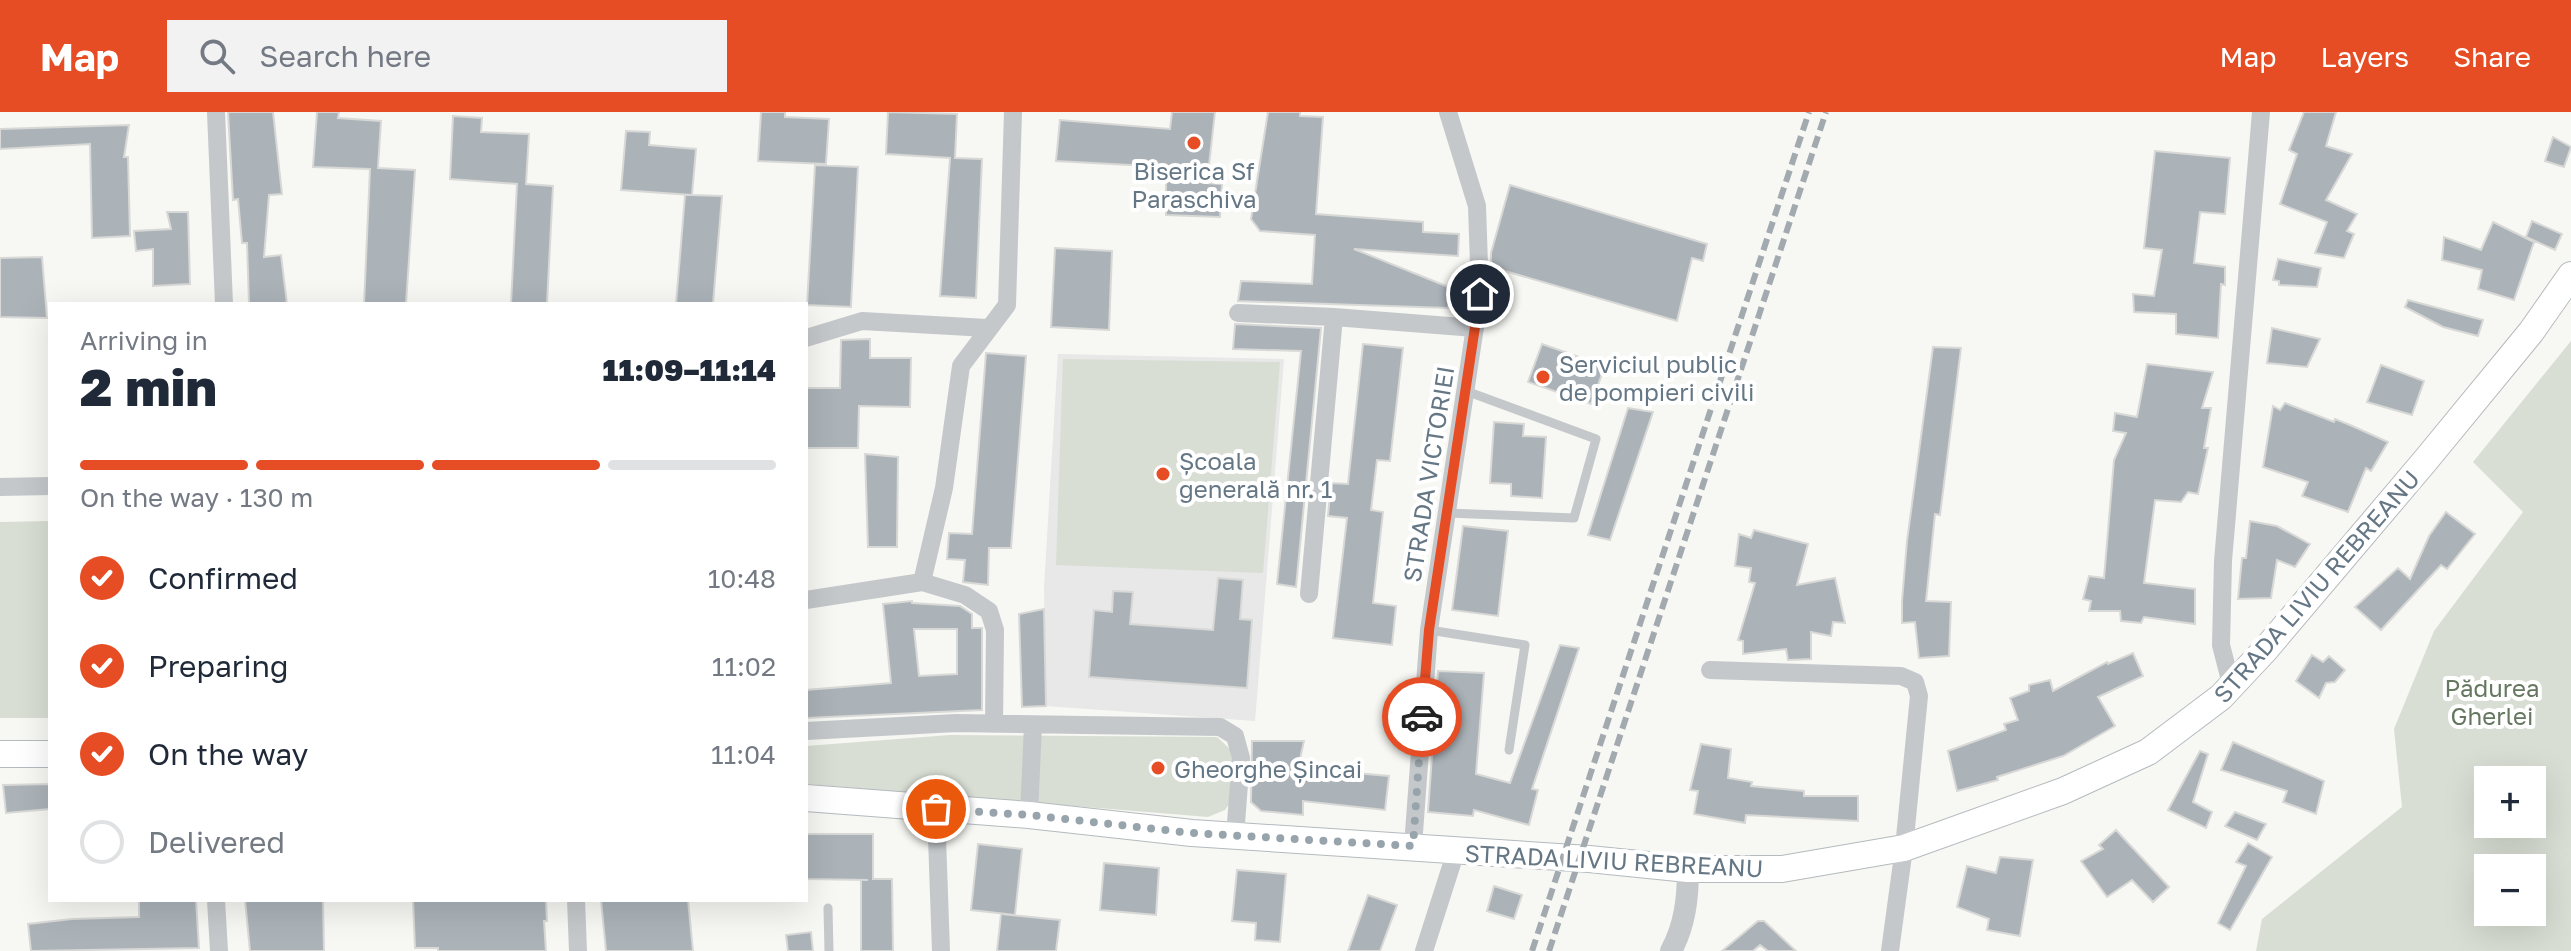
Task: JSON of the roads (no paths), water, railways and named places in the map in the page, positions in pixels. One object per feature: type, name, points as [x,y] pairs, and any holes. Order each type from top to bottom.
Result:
[{"type":"main road","name":"STRADA LIVIU REBREANU","points":[[808,798],[1029,815],[1235,836],[1413,846],[1688,869],[1782,869],[1904,848],[2063,791],[2148,752],[2213,704],[2265,650],[2563,297],[2571,275]]},
{"type":"main road","points":[[0,754],[48,754]]},
{"type":"street","points":[[216,112],[224,302]]},
{"type":"street","points":[[922,582],[944,488],[961,366],[1007,305],[1013,112]]},
{"type":"street","name":"STRADA VICTORIEI","points":[[1413,846],[1429,630],[1480,294],[1477,206],[1448,112]]},
{"type":"street","points":[[2231,684],[2221,645],[2223,561],[2261,112]]},
{"type":"street","points":[[1238,313],[1475,328]]},
{"type":"street","points":[[1309,594],[1334,317]]},
{"type":"street","points":[[808,337],[862,321],[987,328]]},
{"type":"street","points":[[0,487],[48,486]]},
{"type":"street","points":[[808,600],[922,582],[965,595],[989,611],[995,630],[994,724]]},
{"type":"street","points":[[1710,670],[1901,676],[1915,682],[1919,696],[1890,951]]},
{"type":"street","points":[[808,731],[956,723],[1220,727],[1235,736],[1241,758],[1235,836]]},
{"type":"street","points":[[1029,815],[1033,725]]},
{"type":"street","points":[[936,809],[941,951]]},
{"type":"street","points":[[1424,951],[1456,851]]},
{"type":"street","points":[[1671,951],[1681,934],[1688,898],[1688,869]]},
{"type":"street","points":[[216,902],[219,951]]},
{"type":"street","points":[[576,902],[578,951]]},
{"type":"lane","points":[[1447,513],[1574,518],[1596,439],[1466,391]]},
{"type":"lane","points":[[1429,630],[1525,645],[1509,750]]},
{"type":"lane","points":[[828,908],[829,951]]},
{"type":"railway","points":[[1532,951],[1809,112]]},
{"type":"railway","points":[[1549,951],[1826,112]]},
{"type":"place","name":"Biserica Sf Paraschiva","points":[[1194,143]]},
{"type":"place","name":"Serviciul public de pompieri civili","points":[[1543,377]]},
{"type":"place","name":"Școala generală nr. 1","points":[[1163,474]]},
{"type":"place","name":"Gheorghe Șincai","points":[[1158,768]]},
{"type":"park label","name":"Pădurea Gherlei","points":[[2492,701]]}]
